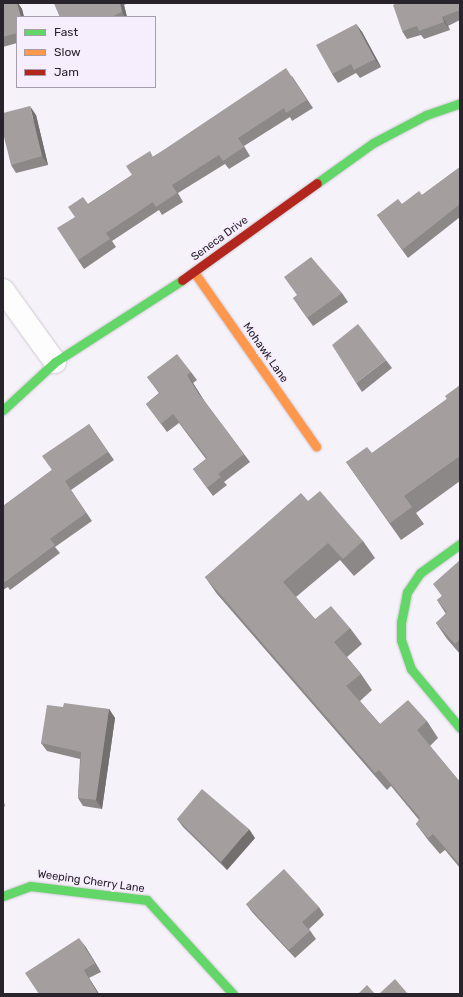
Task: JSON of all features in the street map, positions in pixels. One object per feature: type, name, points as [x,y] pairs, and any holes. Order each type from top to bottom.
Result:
[{"type":"street","name":"Seneca Drive","points":[[3,410],[55,362],[194,272],[373,143],[426,115],[460,103]]},
{"type":"street","name":"Mohawk Lane","points":[[194,272],[316,446]]},
{"type":"street","points":[[3,290],[55,362]]},
{"type":"street","points":[[460,544],[420,572],[407,592],[401,622],[401,640],[411,669],[460,728]]},
{"type":"street","name":"Weeping Cherry Lane","points":[[3,896],[30,886],[147,900],[233,994]]},
{"type":"building","points":[[17,3],[21,16],[16,16],[16,33],[3,37],[3,4]]},
{"type":"building","points":[[54,3],[120,3],[122,12],[113,16],[60,16]]},
{"type":"building","points":[[397,3],[460,3],[460,10],[442,17],[444,22],[419,31],[417,26],[402,31],[393,5]]},
{"type":"building","points":[[356,24],[375,59],[354,70],[351,64],[332,74],[316,45]]},
{"type":"building","points":[[286,68],[307,100],[286,113],[284,108],[238,138],[244,147],[223,161],[219,155],[172,185],[177,193],[156,207],[153,202],[106,233],[110,239],[78,260],[57,228],[75,217],[68,207],[83,197],[88,204],[132,175],[126,166],[150,151],[153,157]]},
{"type":"building","points":[[30,106],[42,156],[11,165],[3,133],[3,113]]},
{"type":"building","points":[[460,167],[460,204],[402,250],[377,215],[398,199],[402,204],[419,191],[422,195]]},
{"type":"building","points":[[311,257],[342,293],[307,318],[293,298],[297,295],[284,277]]},
{"type":"building","points":[[358,324],[386,360],[356,383],[332,345]]},
{"type":"building","points":[[177,354],[191,372],[187,375],[199,394],[244,454],[218,474],[221,477],[207,488],[193,469],[207,458],[173,414],[161,424],[146,404],[160,393],[147,377]]},
{"type":"building","points":[[460,385],[460,456],[404,496],[412,507],[390,523],[346,462],[367,447],[372,453],[447,399],[445,396]]},
{"type":"building","points":[[89,424],[108,452],[65,481],[86,513],[50,539],[55,545],[5,582],[3,580],[3,506],[52,470],[42,456]]},
{"type":"building","points":[[320,491],[363,541],[343,559],[328,543],[283,582],[315,619],[331,606],[350,628],[334,642],[361,674],[346,686],[380,724],[408,700],[427,721],[417,730],[460,782],[460,865],[433,834],[428,838],[416,824],[420,818],[379,770],[375,773],[205,577],[301,493],[308,501]]},
{"type":"building","points":[[460,560],[460,639],[455,644],[436,623],[447,612],[437,600],[442,596],[433,584]]},
{"type":"building","points":[[64,703],[109,709],[96,800],[78,798],[81,752],[41,743],[47,705],[63,707]]},
{"type":"building","points":[[202,789],[249,829],[221,862],[177,819]]},
{"type":"building","points":[[284,869],[319,907],[302,922],[310,931],[289,950],[246,904]]},
{"type":"building","points":[[79,938],[95,963],[84,970],[98,994],[39,994],[25,973]]},
{"type":"building","points":[[395,979],[408,994],[379,994]]},
{"type":"building","points":[[367,985],[375,994],[358,994]]},
{"type":"traffic: fast","points":[[317,183],[373,143],[426,115],[460,103]]},
{"type":"traffic: fast","points":[[3,410],[55,362],[182,280]]},
{"type":"traffic: fast","points":[[460,544],[420,573],[407,592],[401,622],[401,640],[411,669],[460,728]]},
{"type":"traffic: fast","points":[[3,896],[30,886],[147,900],[233,994]]},
{"type":"traffic: slow","points":[[194,272],[316,446]]},
{"type":"traffic: jam","points":[[182,280],[317,183]]}]
